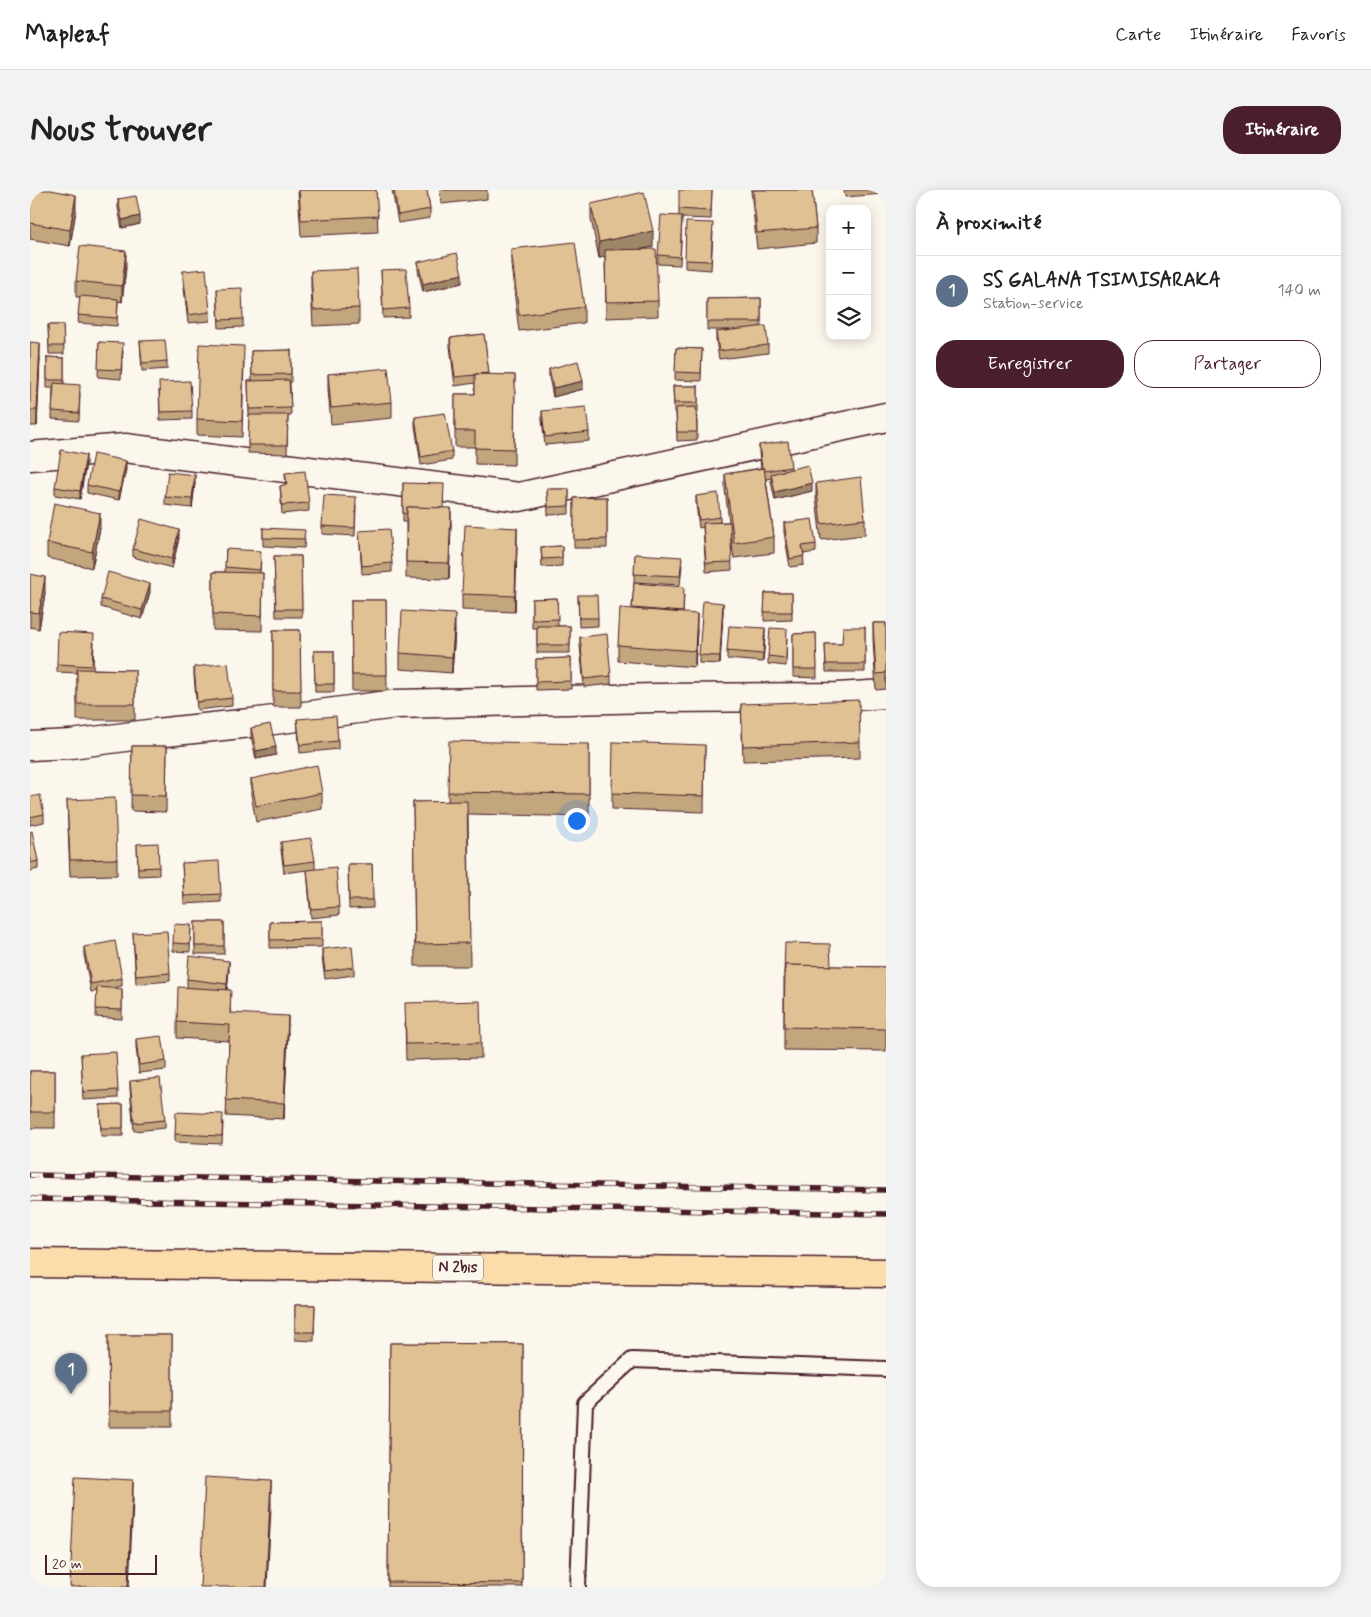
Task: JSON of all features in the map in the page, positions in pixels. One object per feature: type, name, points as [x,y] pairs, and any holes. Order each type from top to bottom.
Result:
[{"type":"main road","name":"N 2bis","points":[[30,1263],[886,1273]]},
{"type":"street","points":[[30,456],[125,448],[519,497],[886,416]]},
{"type":"street","points":[[30,746],[70,744],[396,704],[656,698],[838,697],[886,694]]},
{"type":"lane","points":[[578,1587],[585,1403],[632,1360],[886,1369]]},
{"type":"building","points":[[30,190],[51,190],[76,195],[70,230],[30,223]]},
{"type":"building","points":[[299,190],[376,190],[378,216],[301,220]]},
{"type":"building","points":[[394,190],[427,190],[430,209],[398,215]]},
{"type":"building","points":[[679,190],[712,190],[711,211],[679,209]]},
{"type":"building","points":[[753,190],[812,190],[816,228],[757,233]]},
{"type":"building","points":[[644,192],[653,231],[599,242],[591,204]]},
{"type":"building","points":[[136,196],[140,216],[122,220],[118,199]]},
{"type":"building","points":[[661,215],[682,216],[680,257],[658,255]]},
{"type":"building","points":[[686,222],[713,223],[711,261],[685,260]]},
{"type":"building","points":[[575,242],[584,307],[519,315],[511,249]]},
{"type":"building","points":[[80,246],[126,251],[122,286],[76,281]]},
{"type":"building","points":[[656,249],[658,301],[606,302],[605,250]]},
{"type":"building","points":[[457,253],[462,274],[423,284],[418,262]]},
{"type":"building","points":[[206,269],[210,312],[188,315],[183,271]]},
{"type":"building","points":[[357,269],[359,308],[313,310],[311,271]]},
{"type":"building","points":[[406,269],[409,308],[383,310],[381,270]]},
{"type":"building","points":[[242,288],[243,319],[219,320],[217,289]]},
{"type":"building","points":[[80,296],[118,299],[117,318],[78,315]]},
{"type":"building","points":[[761,298],[761,322],[707,322],[707,299]]},
{"type":"building","points":[[48,325],[63,325],[64,346],[49,346]]},
{"type":"building","points":[[766,326],[768,345],[719,351],[716,332]]},
{"type":"building","points":[[484,334],[489,373],[455,377],[450,338]]},
{"type":"building","points":[[165,340],[167,361],[142,363],[140,341]]},
{"type":"building","points":[[30,342],[40,343],[37,410],[30,410]]},
{"type":"building","points":[[99,342],[123,343],[121,370],[98,369]]},
{"type":"building","points":[[199,344],[244,346],[242,421],[197,419]]},
{"type":"building","points":[[676,348],[702,349],[701,373],[675,372]]},
{"type":"building","points":[[291,350],[291,374],[252,375],[251,351]]},
{"type":"building","points":[[47,357],[64,358],[64,380],[47,380]]},
{"type":"building","points":[[578,361],[583,381],[553,388],[549,369]]},
{"type":"building","points":[[388,368],[392,402],[331,408],[328,374]]},
{"type":"building","points":[[475,374],[515,375],[514,449],[475,448],[475,431],[455,431],[455,394],[475,394]]},
{"type":"building","points":[[289,380],[291,408],[249,409],[248,381]]},
{"type":"building","points":[[190,381],[192,411],[160,412],[159,382]]},
{"type":"building","points":[[54,383],[80,385],[79,413],[52,411]]},
{"type":"building","points":[[673,386],[698,386],[698,403],[674,403]]},
{"type":"building","points":[[586,407],[589,432],[545,437],[542,411]]},
{"type":"building","points":[[696,407],[697,432],[677,432],[676,408]]},
{"type":"building","points":[[445,413],[452,451],[421,457],[415,417]]},
{"type":"building","points":[[249,415],[288,415],[287,445],[248,445]]},
{"type":"building","points":[[788,441],[791,467],[764,471],[759,445]]},
{"type":"building","points":[[61,450],[86,455],[80,491],[55,487]]},
{"type":"building","points":[[93,454],[126,461],[119,492],[87,485]]},
{"type":"building","points":[[808,465],[812,483],[775,492],[771,474]]},
{"type":"building","points":[[764,468],[774,537],[734,543],[725,474]]},
{"type":"building","points":[[305,471],[309,503],[282,505],[280,486],[287,484],[285,473]]},
{"type":"building","points":[[168,472],[195,475],[192,499],[165,497]]},
{"type":"building","points":[[861,477],[865,519],[821,524],[816,483]]},
{"type":"building","points":[[403,483],[444,484],[443,508],[407,507],[407,514],[403,513]]},
{"type":"building","points":[[547,489],[569,489],[569,506],[548,507]]},
{"type":"building","points":[[718,493],[720,517],[699,520],[696,496]]},
{"type":"building","points":[[324,495],[356,497],[355,528],[322,526]]},
{"type":"building","points":[[607,497],[607,539],[574,540],[574,498]]},
{"type":"building","points":[[54,503],[100,513],[92,552],[47,543]]},
{"type":"building","points":[[407,507],[451,508],[449,563],[406,562]]},
{"type":"building","points":[[141,519],[179,530],[172,559],[133,549]]},
{"type":"building","points":[[812,519],[816,544],[802,546],[804,556],[790,559],[784,523]]},
{"type":"building","points":[[730,522],[732,562],[706,563],[703,523]]},
{"type":"building","points":[[465,525],[517,528],[515,596],[462,594]]},
{"type":"building","points":[[263,528],[305,530],[304,539],[263,538]]},
{"type":"building","points":[[389,529],[392,563],[362,566],[359,531]]},
{"type":"building","points":[[562,546],[562,558],[542,559],[541,547]]},
{"type":"building","points":[[226,549],[261,551],[260,570],[225,567]]},
{"type":"building","points":[[635,554],[682,557],[680,576],[634,574]]},
{"type":"building","points":[[274,556],[301,556],[302,609],[276,609]]},
{"type":"building","points":[[108,572],[150,584],[142,610],[101,599]]},
{"type":"building","points":[[213,572],[263,573],[262,616],[213,614]]},
{"type":"building","points":[[30,574],[45,577],[39,613],[30,612]]},
{"type":"building","points":[[634,583],[684,587],[683,612],[632,608]]},
{"type":"building","points":[[765,593],[792,593],[792,612],[764,612]]},
{"type":"building","points":[[578,595],[597,595],[598,618],[579,618]]},
{"type":"building","points":[[557,598],[558,619],[532,620],[532,599]]},
{"type":"building","points":[[351,600],[386,600],[387,675],[352,675]]},
{"type":"building","points":[[703,601],[723,603],[720,656],[699,655]]},
{"type":"building","points":[[620,608],[697,614],[695,651],[618,645]]},
{"type":"building","points":[[402,611],[455,614],[452,657],[400,653]]},
{"type":"building","points":[[873,623],[886,623],[886,673],[876,674]]},
{"type":"building","points":[[537,626],[570,626],[570,645],[537,645]]},
{"type":"building","points":[[729,626],[765,628],[763,654],[727,651]]},
{"type":"building","points":[[843,627],[865,627],[865,664],[826,664],[825,644],[842,644]]},
{"type":"building","points":[[770,628],[787,629],[786,658],[768,656]]},
{"type":"building","points":[[273,630],[300,630],[301,691],[273,691]]},
{"type":"building","points":[[58,632],[94,634],[92,666],[57,664]]},
{"type":"building","points":[[816,633],[817,669],[793,669],[793,634]]},
{"type":"building","points":[[607,634],[611,676],[584,679],[580,637]]},
{"type":"building","points":[[314,651],[334,651],[334,684],[315,684]]},
{"type":"building","points":[[571,658],[571,681],[536,682],[536,659]]},
{"type":"building","points":[[228,663],[232,698],[197,702],[194,667]]},
{"type":"building","points":[[77,669],[135,670],[135,704],[77,704]]},
{"type":"building","points":[[859,700],[860,742],[743,746],[741,704]]},
{"type":"building","points":[[336,716],[338,741],[300,745],[297,719]]},
{"type":"building","points":[[270,724],[276,747],[256,751],[251,728]]},
{"type":"building","points":[[449,741],[589,744],[589,794],[448,792]]},
{"type":"building","points":[[613,742],[705,745],[704,796],[612,793]]},
{"type":"building","points":[[132,746],[167,746],[166,796],[131,795]]},
{"type":"building","points":[[317,765],[322,793],[256,806],[251,779]]},
{"type":"building","points":[[40,795],[44,814],[30,817],[30,797]]},
{"type":"building","points":[[115,798],[117,859],[70,860],[67,800]]},
{"type":"building","points":[[467,801],[470,943],[415,944],[413,802]]},
{"type":"building","points":[[32,831],[38,861],[30,863],[30,832]]},
{"type":"building","points":[[311,838],[315,861],[284,865],[281,842]]},
{"type":"building","points":[[158,843],[159,867],[138,868],[137,844]]},
{"type":"building","points":[[219,861],[221,894],[184,896],[182,863]]},
{"type":"building","points":[[348,864],[372,864],[373,900],[349,900]]},
{"type":"building","points":[[336,867],[339,907],[311,909],[307,870]]},
{"type":"building","points":[[322,921],[322,939],[270,940],[270,922]]},
{"type":"building","points":[[195,922],[224,922],[224,946],[195,946]]},
{"type":"building","points":[[174,924],[191,925],[190,944],[173,943]]},
{"type":"building","points":[[167,931],[170,973],[136,976],[133,933]]},
{"type":"building","points":[[115,941],[122,978],[91,984],[84,947]]},
{"type":"building","points":[[785,943],[830,944],[831,966],[785,965],[784,974]]},
{"type":"building","points":[[352,946],[354,967],[325,971],[322,949]]},
{"type":"building","points":[[189,956],[229,961],[227,984],[187,979]]},
{"type":"building","points":[[785,965],[886,967],[886,1029],[784,1027]]},
{"type":"building","points":[[97,987],[122,989],[122,1010],[96,1009]]},
{"type":"building","points":[[178,987],[231,990],[230,1013],[288,1016],[284,1103],[226,1100],[230,1025],[177,1022]]},
{"type":"building","points":[[480,1001],[481,1043],[406,1044],[405,1003]]},
{"type":"building","points":[[162,1036],[166,1061],[139,1065],[136,1039]]},
{"type":"building","points":[[116,1052],[118,1090],[83,1092],[81,1054]]},
{"type":"building","points":[[30,1071],[55,1071],[55,1112],[30,1112]]},
{"type":"building","points":[[160,1078],[165,1120],[134,1123],[130,1081]]},
{"type":"building","points":[[123,1104],[123,1128],[101,1128],[100,1105]]},
{"type":"building","points":[[176,1112],[223,1114],[222,1136],[175,1134]]},
{"type":"building","points":[[295,1305],[315,1305],[314,1332],[295,1332]]},
{"type":"building","points":[[108,1335],[172,1335],[172,1411],[109,1411]]},
{"type":"building","points":[[390,1343],[523,1344],[522,1583],[388,1582]]},
{"type":"building","points":[[75,1477],[133,1480],[128,1587],[70,1587]]},
{"type":"building","points":[[205,1477],[271,1481],[266,1587],[200,1587]]},
{"type":"railway","points":[[30,1175],[886,1190]]},
{"type":"railway","points":[[30,1199],[886,1214]]},
{"type":"place","name":"SS GALANA TSIMISARAKA","points":[[71,1394]]}]
